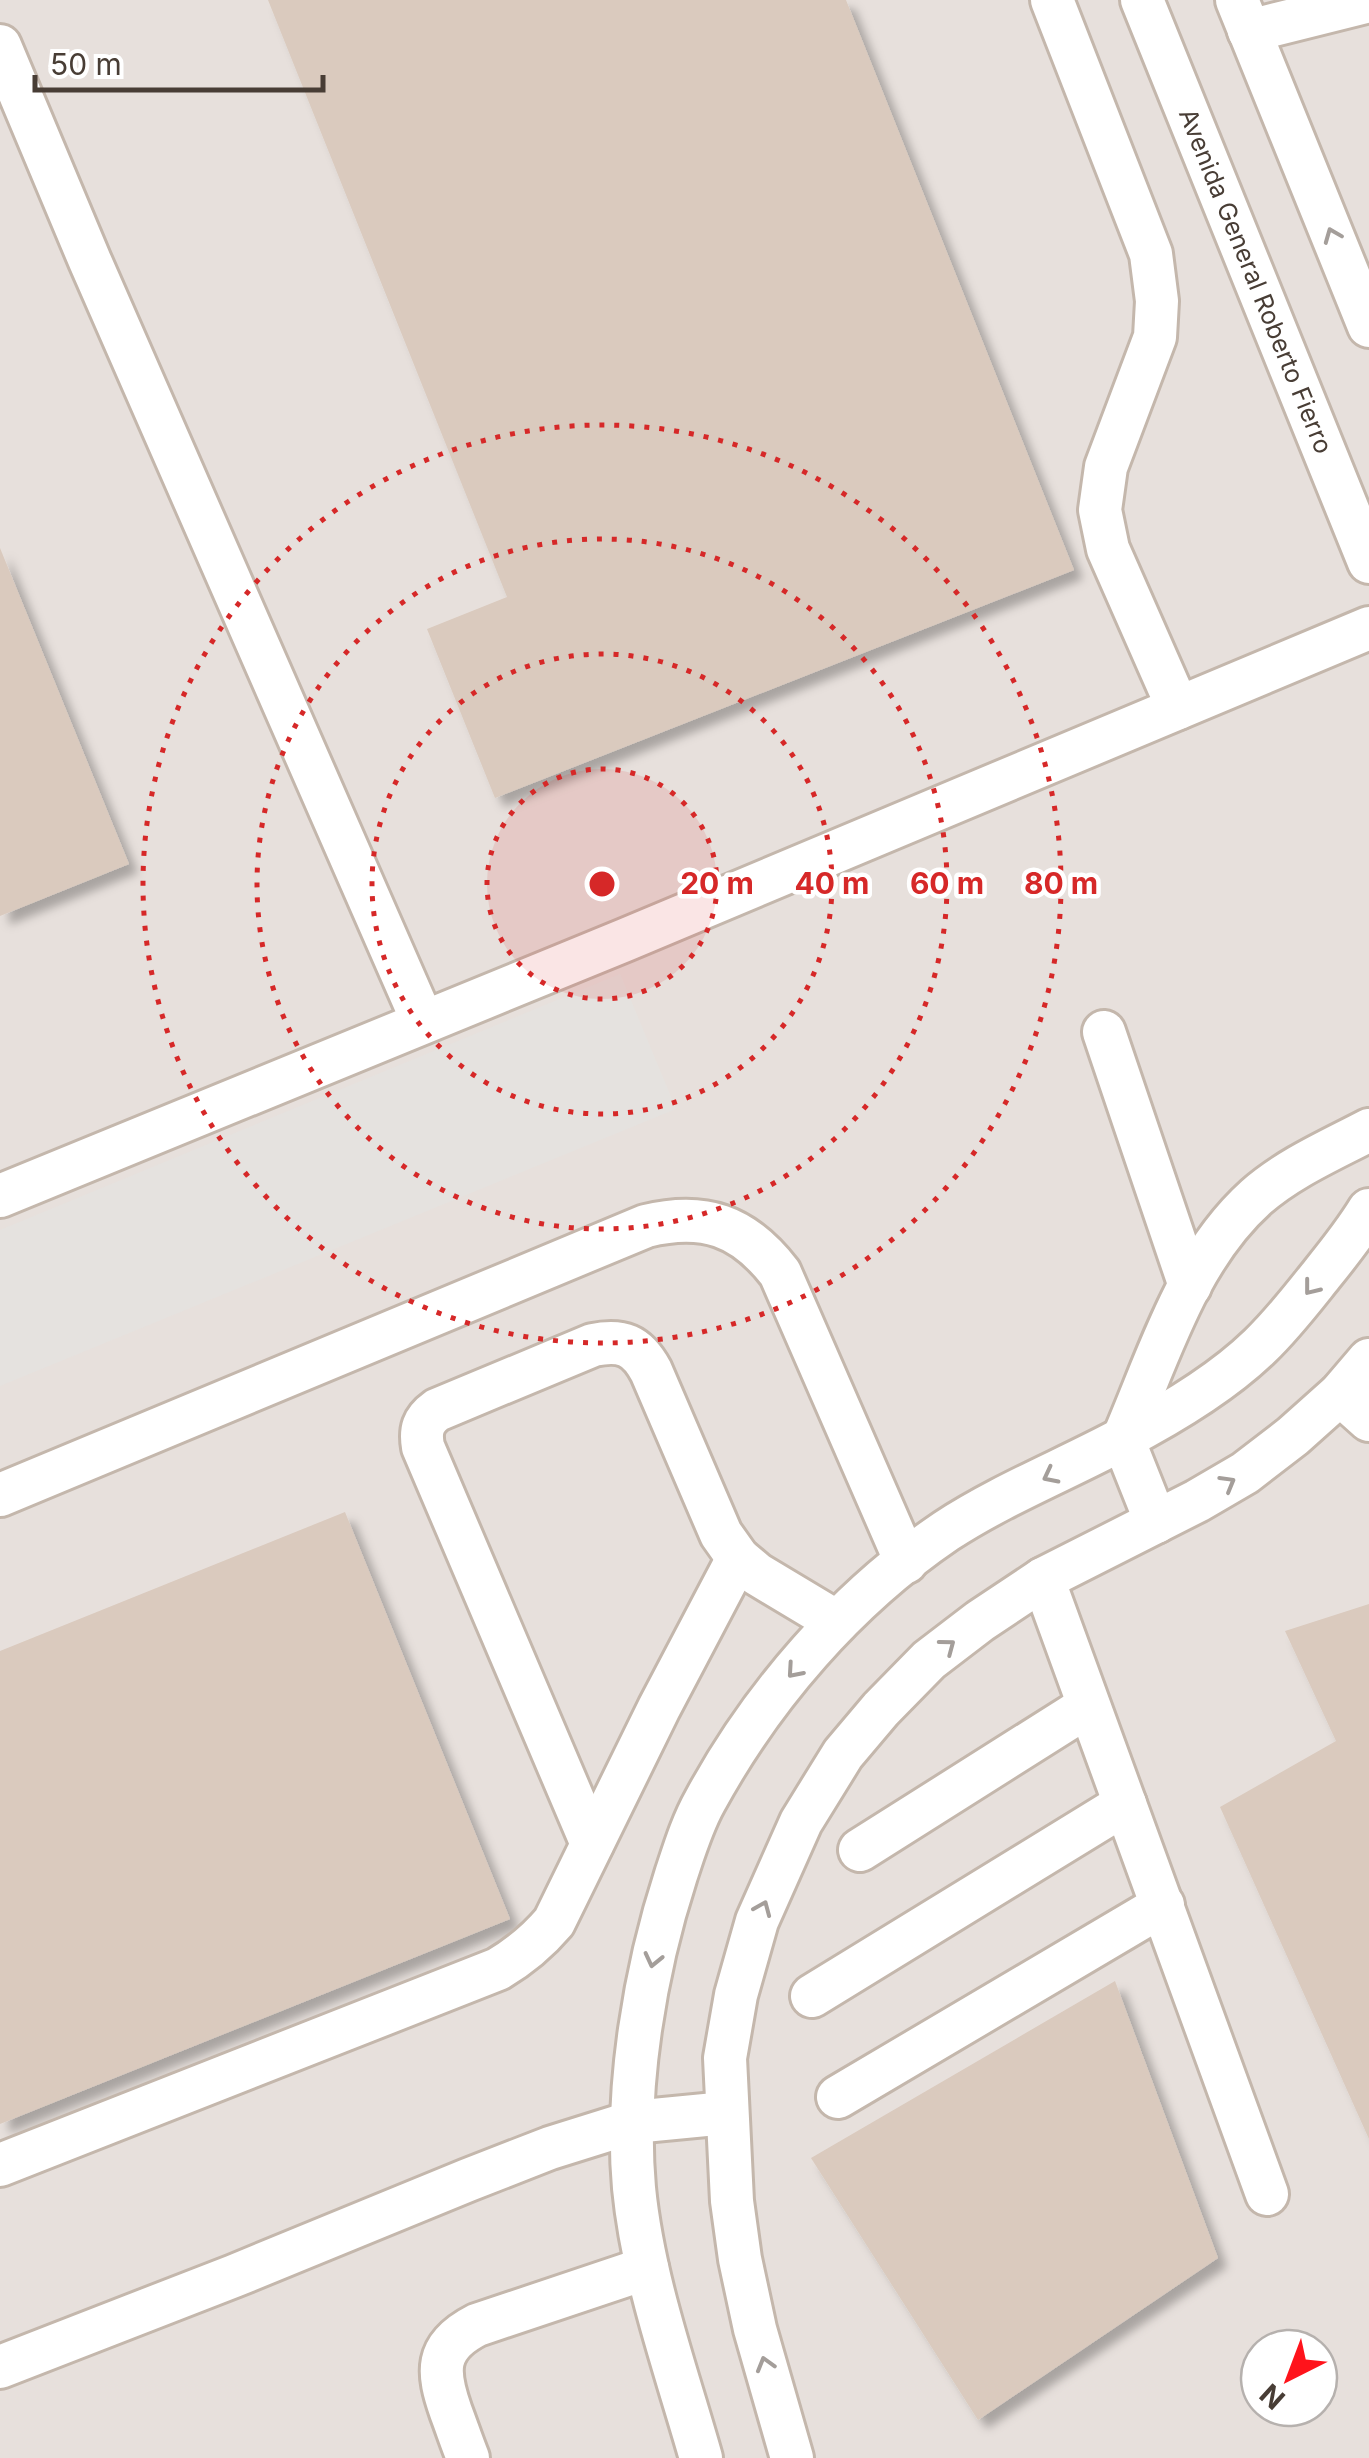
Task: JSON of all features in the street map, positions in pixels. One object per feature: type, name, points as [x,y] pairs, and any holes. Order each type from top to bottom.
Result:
[{"type":"street","points":[[1052,0],[1151,254],[1157,301],[1156,337],[1106,466],[1100,510],[1108,549],[1178,708]]},
{"type":"street","name":"Avenida General Roberto Fierro","points":[[1142,0],[1369,562]]},
{"type":"street","points":[[1369,0],[1243,15],[1369,326]]},
{"type":"street","points":[[0,46],[90,261],[424,1022]]},
{"type":"street","points":[[0,1196],[1369,628]]},
{"type":"street","points":[[1104,1032],[1190,1286]]},
{"type":"street","points":[[1156,1522],[1123,1439],[1190,1286],[1218,1240],[1257,1196],[1277,1180],[1369,1130]]},
{"type":"street","points":[[701,2458],[648,2268],[634,2188],[633,2122],[648,1983],[666,1908],[703,1804],[787,1679],[869,1592],[946,1532],[1123,1439],[1230,1372],[1294,1310],[1369,1210]]},
{"type":"street","points":[[0,1495],[646,1226],[698,1220],[724,1226],[746,1238],[780,1272],[906,1562]]},
{"type":"street","points":[[592,1844],[423,1447],[422,1426],[428,1416],[593,1345],[620,1342],[632,1348],[644,1357],[652,1371],[721,1534],[738,1558],[757,1574],[837,1622]]},
{"type":"street","points":[[792,2458],[740,2259],[732,2200],[725,2058],[736,1994],[757,1921],[801,1822],[844,1754],[929,1660],[1043,1579],[1245,1474],[1293,1436],[1355,1407],[1369,1360]]},
{"type":"street","points":[[0,2164],[498,1970],[530,1948],[554,1922],[738,1558]]},
{"type":"street","points":[[1043,1579],[1268,2194]]},
{"type":"street","points":[[860,1850],[1088,1706]]},
{"type":"street","points":[[812,1996],[1125,1804]]},
{"type":"street","points":[[838,2097],[1162,1904]]},
{"type":"street","points":[[0,2367],[550,2148],[633,2122],[726,2113]]},
{"type":"street","points":[[462,2456],[440,2367],[445,2350],[458,2334],[648,2268]]},
{"type":"shaded area","points":[[0,0],[1369,0],[1369,2458],[0,2458]]},
{"type":"shaded area","points":[[620,974],[676,1109],[0,1386],[0,1230]]},
{"type":"building","points":[[268,0],[846,0],[1074,570],[495,798],[427,629],[507,597]]},
{"type":"building","points":[[0,548],[129,864],[0,916]]},
{"type":"building","points":[[345,1512],[510,1919],[0,2124],[0,1651]]},
{"type":"building","points":[[1369,1604],[1369,2139],[1220,1807],[1336,1741],[1285,1631]]},
{"type":"building","points":[[1115,1981],[1218,2258],[978,2420],[811,2158]]}]
